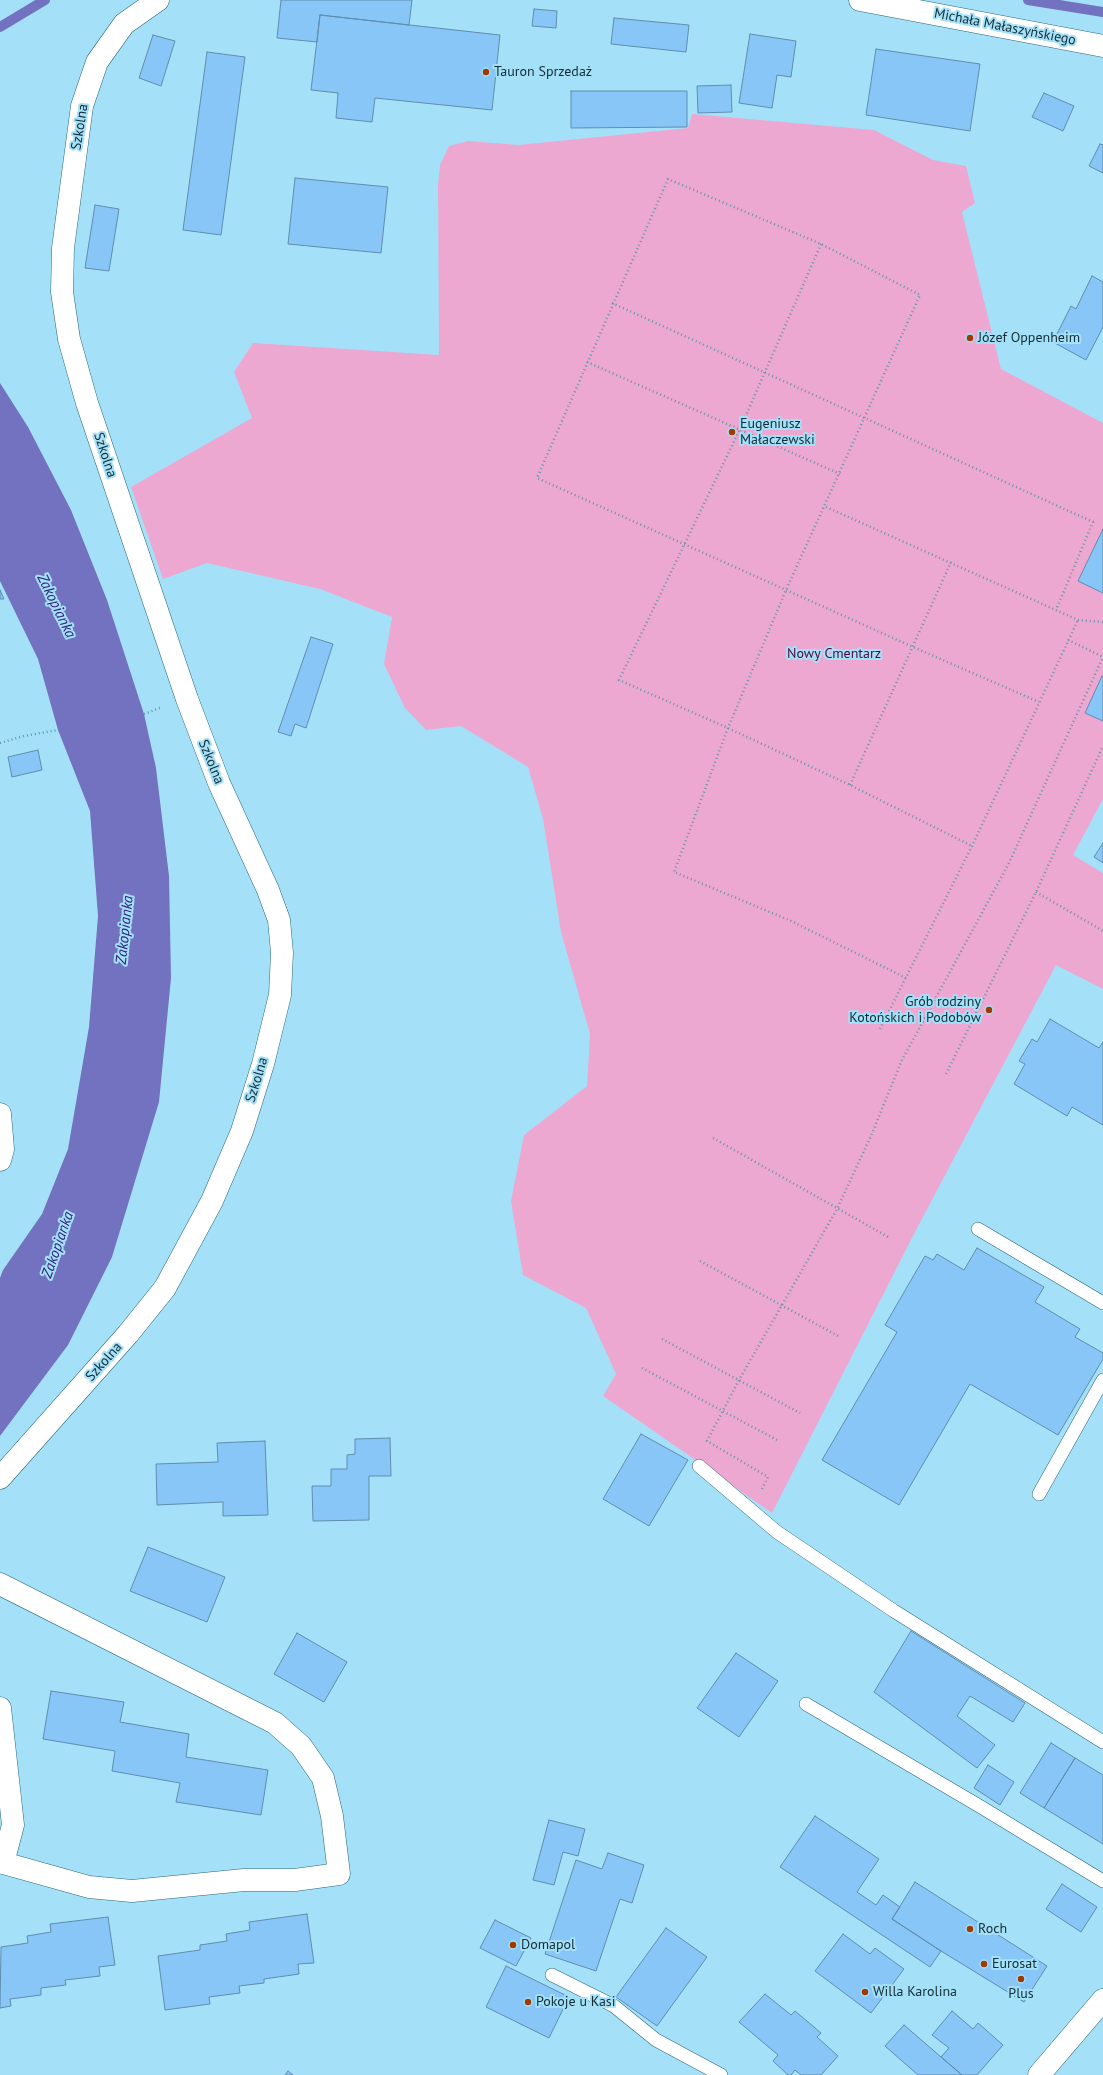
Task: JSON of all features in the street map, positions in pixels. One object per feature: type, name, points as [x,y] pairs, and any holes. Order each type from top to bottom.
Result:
[{"type":"street","name":"Szkolna","points":[[0,1478],[128,1334],[165,1288],[212,1201],[242,1131],[263,1064],[280,995],[282,953],[279,920],[268,890],[219,783],[187,700],[87,403],[69,339],[62,292],[64,248],[84,99],[97,62],[124,24],[158,0]]},
{"type":"street","name":"Michała Małaszyńskiego","points":[[860,0],[1103,46]]},
{"type":"street","points":[[0,1114],[3,1149],[0,1160]]},
{"type":"street","points":[[0,1584],[275,1723],[302,1746],[323,1778],[332,1816],[339,1874],[295,1880],[244,1880],[132,1892],[89,1887],[2,1863],[13,1825],[0,1708]]},
{"type":"street","points":[[1039,2075],[1100,2006]]},
{"type":"lane","points":[[978,1229],[1103,1303]]},
{"type":"lane","points":[[1039,1494],[1103,1380]]},
{"type":"lane","points":[[699,1466],[776,1532],[894,1611],[1103,1742]]},
{"type":"lane","points":[[806,1704],[1103,1881]]},
{"type":"lane","points":[[552,1975],[614,2006],[656,2040],[721,2075]]},
{"type":"path","points":[[906,978],[789,920],[674,872],[728,728],[786,590],[826,507],[920,295],[821,244],[668,179],[612,303],[537,478],[786,590],[913,647],[1039,702]]},
{"type":"path","points":[[821,244],[740,430],[620,680],[728,728],[972,846]]},
{"type":"path","points":[[612,303],[1093,522],[1056,610]]},
{"type":"path","points":[[587,362],[840,474]]},
{"type":"path","points":[[826,507],[1078,620],[1103,622]]},
{"type":"path","points":[[850,786],[951,562]]},
{"type":"path","points":[[880,1030],[972,846],[1078,620]]},
{"type":"path","points":[[750,1509],[768,1477],[707,1441],[739,1380],[838,1209],[871,1136],[901,1062],[1009,862],[1103,657],[1068,640]]},
{"type":"path","points":[[0,743],[24,736],[58,730]]},
{"type":"path","points":[[946,1074],[1036,892],[1103,746]]},
{"type":"path","points":[[1036,892],[1103,931]]},
{"type":"path","points":[[713,1138],[890,1238]]},
{"type":"path","points":[[700,1261],[840,1337]]},
{"type":"path","points":[[662,1339],[800,1413]]},
{"type":"path","points":[[642,1368],[724,1410],[779,1441]]},
{"type":"green space","name":"Nowy Cmentarz","points":[[692,114],[874,130],[933,160],[966,166],[975,203],[962,212],[1001,369],[1103,423],[1103,799],[1073,855],[1103,873],[1103,989],[1056,965],[914,1234],[772,1513],[603,1396],[616,1374],[586,1308],[523,1275],[511,1201],[524,1135],[587,1086],[590,1034],[561,932],[543,819],[528,767],[461,726],[426,730],[405,708],[384,664],[392,617],[320,589],[207,563],[163,579],[131,487],[252,418],[234,372],[253,343],[439,355],[438,185],[440,165],[449,146],[468,141],[518,145],[688,128]]},
{"type":"water","name":"Zakopianka","points":[[0,383],[28,427],[71,510],[107,600],[144,714],[156,768],[169,876],[171,978],[159,1102],[112,1257],[68,1345],[0,1436],[0,1278],[3,1270],[42,1214],[68,1149],[89,1027],[98,916],[90,811],[58,730],[38,659],[0,581]]},
{"type":"building","points":[[281,0],[412,0],[409,25],[320,15],[317,42],[277,38]]},
{"type":"building","points":[[534,9],[557,11],[556,28],[532,26]]},
{"type":"building","points":[[320,15],[500,35],[492,110],[375,98],[372,122],[336,118],[338,93],[311,90]]},
{"type":"building","points":[[614,18],[689,25],[686,52],[611,44]]},
{"type":"building","points":[[750,34],[796,41],[791,77],[777,75],[772,108],[739,103]]},
{"type":"building","points":[[153,35],[175,41],[161,86],[139,78]]},
{"type":"building","points":[[876,49],[980,64],[970,131],[866,115]]},
{"type":"building","points":[[207,52],[245,57],[221,235],[183,230]]},
{"type":"building","points":[[731,85],[732,112],[698,113],[697,86]]},
{"type":"building","points":[[571,91],[687,91],[687,127],[571,128]]},
{"type":"building","points":[[1044,93],[1074,106],[1063,131],[1032,117]]},
{"type":"building","points":[[1100,144],[1103,145],[1103,173],[1089,166]]},
{"type":"building","points":[[295,178],[388,187],[381,253],[288,244]]},
{"type":"building","points":[[95,205],[119,209],[109,271],[85,268]]},
{"type":"building","points":[[1092,276],[1103,282],[1103,327],[1086,360],[1053,342],[1071,306],[1076,309]]},
{"type":"building","points":[[1103,529],[1103,593],[1078,581]]},
{"type":"building","points":[[0,590],[4,599],[0,599]]},
{"type":"building","points":[[311,637],[333,644],[306,728],[295,724],[291,736],[278,732]]},
{"type":"building","points":[[1102,676],[1103,677],[1103,721],[1085,713]]},
{"type":"building","points":[[38,750],[42,770],[12,777],[8,757]]},
{"type":"building","points":[[1103,843],[1103,863],[1094,857]]},
{"type":"building","points":[[1050,1019],[1099,1048],[1103,1042],[1103,1125],[1072,1107],[1067,1116],[1014,1084],[1025,1064],[1019,1061],[1032,1039],[1037,1042]]},
{"type":"building","points":[[977,1248],[1044,1287],[1035,1302],[1080,1329],[1075,1337],[1103,1353],[1103,1359],[1058,1435],[970,1384],[899,1505],[822,1460],[897,1332],[885,1325],[925,1256],[933,1260],[937,1254],[964,1270]]},
{"type":"building","points":[[641,1434],[688,1460],[649,1526],[603,1499]]},
{"type":"building","points":[[390,1438],[391,1476],[369,1476],[369,1520],[313,1521],[312,1486],[331,1486],[331,1469],[347,1469],[347,1455],[355,1454],[355,1439]]},
{"type":"building","points":[[265,1441],[268,1515],[223,1516],[223,1502],[157,1505],[156,1464],[218,1462],[217,1443]]},
{"type":"building","points":[[148,1547],[225,1577],[207,1622],[130,1591]]},
{"type":"building","points":[[911,1631],[1025,1703],[1013,1722],[970,1696],[957,1716],[995,1745],[977,1768],[874,1692]]},
{"type":"building","points":[[297,1633],[347,1662],[324,1702],[274,1674]]},
{"type":"building","points":[[736,1653],[778,1681],[739,1737],[697,1708]]},
{"type":"building","points":[[51,1691],[124,1702],[120,1722],[189,1734],[186,1757],[268,1770],[261,1815],[176,1802],[180,1783],[112,1771],[115,1751],[43,1739]]},
{"type":"building","points":[[1051,1743],[1075,1758],[1044,1808],[1020,1793]]},
{"type":"building","points":[[1075,1758],[1103,1775],[1103,1844],[1044,1808]]},
{"type":"building","points":[[988,1765],[1014,1782],[1000,1805],[974,1788]]},
{"type":"building","points":[[815,1816],[879,1859],[857,1892],[876,1905],[883,1895],[900,1907],[892,1919],[941,1951],[930,1967],[780,1867]]},
{"type":"building","points":[[549,1820],[585,1829],[578,1856],[563,1852],[554,1885],[533,1880]]},
{"type":"building","points":[[608,1853],[644,1865],[632,1903],[620,1899],[596,1971],[545,1954],[576,1860],[602,1869]]},
{"type":"building","points":[[915,1882],[1047,1966],[1024,2002],[892,1919]]},
{"type":"building","points":[[1062,1884],[1097,1907],[1081,1932],[1046,1909]]},
{"type":"building","points":[[307,1914],[314,1963],[298,1964],[299,1974],[264,1979],[264,1983],[239,1986],[240,1993],[209,1997],[210,2004],[165,2010],[158,1956],[200,1950],[200,1945],[227,1941],[226,1934],[250,1930],[249,1922]]},
{"type":"building","points":[[108,1917],[115,1965],[99,1967],[100,1976],[65,1980],[66,1985],[41,1988],[41,1995],[10,1999],[11,2006],[0,2008],[1,1947],[28,1943],[27,1936],[51,1932],[50,1924]]},
{"type":"building","points":[[495,1920],[531,1938],[516,1966],[480,1948]]},
{"type":"building","points":[[666,1928],[707,1957],[657,2026],[616,1997]]},
{"type":"building","name":"Willa Karolina","points":[[843,1934],[870,1954],[875,1948],[904,1969],[871,2013],[815,1971]]},
{"type":"building","name":"Pokoje u Kasi","points":[[506,1966],[569,1997],[549,2038],[486,2007]]},
{"type":"building","points":[[765,1994],[791,2015],[795,2011],[821,2033],[817,2037],[838,2056],[821,2075],[801,2075],[795,2070],[791,2075],[788,2075],[773,2061],[778,2055],[739,2022]]},
{"type":"building","points":[[952,2011],[973,2029],[978,2023],[1003,2045],[977,2075],[962,2075],[941,2057],[949,2048],[932,2035]]},
{"type":"building","points":[[904,2025],[962,2075],[918,2075],[885,2046]]},
{"type":"building","points":[[288,2071],[293,2075],[285,2075]]},
{"type":"waterway","points":[[0,27],[45,0]]},
{"type":"waterway","points":[[1028,0],[1103,12]]},
{"type":"place","name":"Tauron Sprzedaż","points":[[486,72]]},
{"type":"place","name":"Józef Oppenheim","points":[[970,338]]},
{"type":"place","name":"Eugeniusz Małaczewski","points":[[732,432]]},
{"type":"place","name":"Grób rodziny Kotońskich i Podobów","points":[[989,1010]]},
{"type":"place","name":"Roch","points":[[970,1929]]},
{"type":"place","name":"Domapol","points":[[513,1945]]},
{"type":"place","name":"Eurosat","points":[[984,1964]]},
{"type":"place","name":"Plus","points":[[1021,1979]]},
{"type":"place","name":"Willa Karolina","points":[[865,1992]]},
{"type":"place","name":"Pokoje u Kasi","points":[[528,2002]]}]
